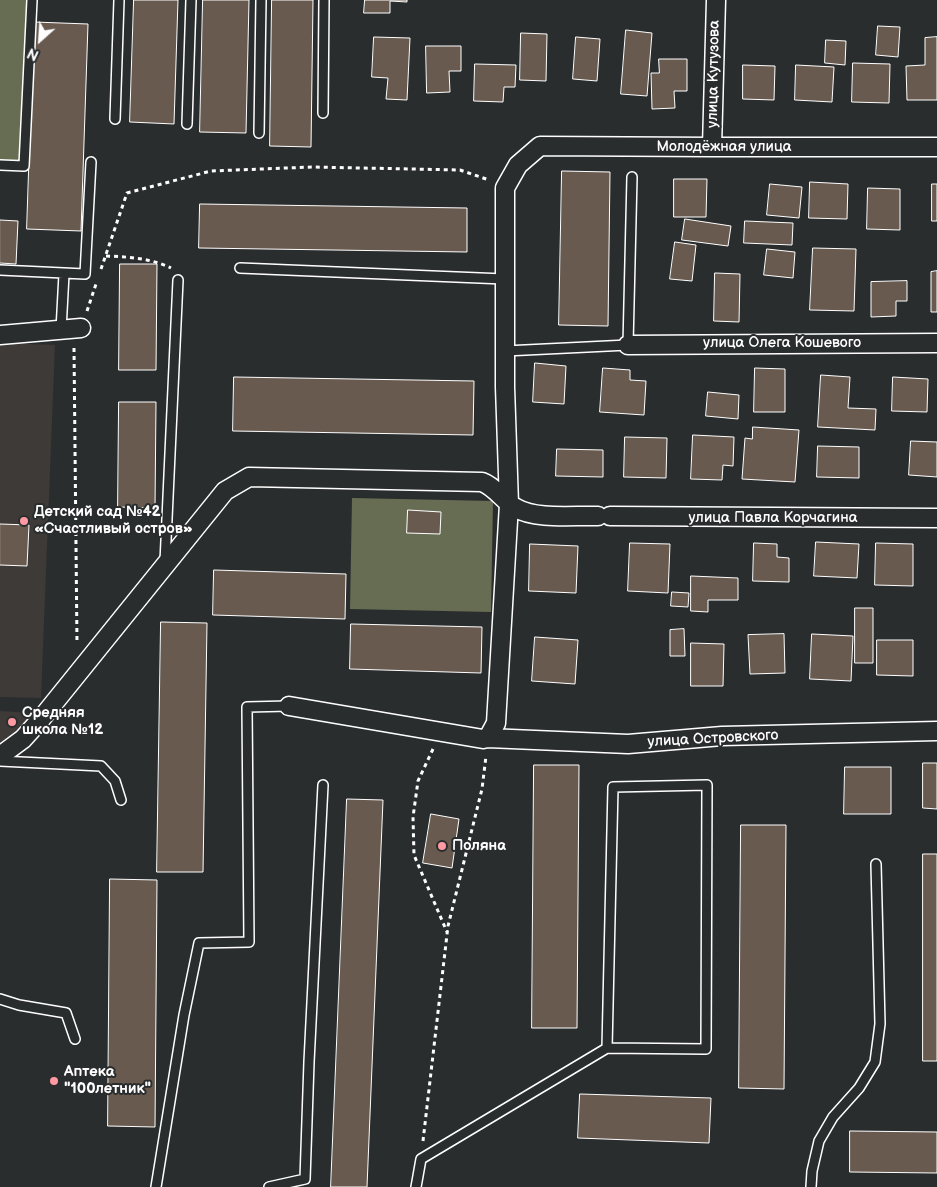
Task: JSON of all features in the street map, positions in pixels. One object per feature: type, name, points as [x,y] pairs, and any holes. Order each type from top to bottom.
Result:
[{"type":"street","name":"улица Кутузова","points":[[712,148],[716,0]]},
{"type":"street","name":"Молодёжная улица","points":[[505,188],[518,165],[540,146],[712,148],[937,147]]},
{"type":"street","points":[[488,738],[496,723],[509,504],[505,387],[505,188]]},
{"type":"street","points":[[0,335],[72,329]]},
{"type":"street","name":"улица Олега Кошевого","points":[[628,345],[937,343]]},
{"type":"street","name":"улица Павла Корчагина","points":[[0,756],[23,739],[224,491],[249,477],[482,482],[496,490],[509,504],[530,514],[937,518]]},
{"type":"street","name":"улица Островского","points":[[289,706],[483,739],[628,744],[722,736],[937,731]]},
{"type":"lane","points":[[0,165],[24,166],[32,0]]},
{"type":"lane","points":[[115,119],[119,0]]},
{"type":"lane","points":[[186,124],[191,0]]},
{"type":"lane","points":[[259,133],[261,0]]},
{"type":"lane","points":[[324,0],[324,114]]},
{"type":"lane","points":[[0,270],[85,274],[91,162]]},
{"type":"lane","points":[[505,351],[628,345],[632,177]]},
{"type":"lane","points":[[240,268],[504,279]]},
{"type":"lane","points":[[64,274],[72,329]]},
{"type":"lane","points":[[165,565],[178,280]]},
{"type":"lane","points":[[156,1187],[184,1015],[199,943],[249,942],[247,707],[289,706]]},
{"type":"lane","points":[[0,761],[101,766],[115,781],[122,800]]},
{"type":"lane","points":[[269,1187],[305,1179],[309,1062],[324,785]]},
{"type":"lane","points":[[416,1187],[420,1159],[607,1048],[706,1049],[706,785],[613,787],[607,1048]]},
{"type":"lane","points":[[811,1187],[812,1172],[820,1141],[833,1117],[859,1088],[875,1062],[880,1024],[876,864]]},
{"type":"lane","points":[[0,998],[19,1005],[66,1013],[75,1039]]},
{"type":"path","points":[[100,274],[127,193],[211,171],[312,167],[460,170],[482,177],[505,188]]},
{"type":"path","points":[[106,256],[141,258],[160,263],[177,273],[178,280]]},
{"type":"path","points":[[77,674],[72,329],[96,283]]},
{"type":"path","points":[[440,733],[418,781],[413,817],[414,855],[447,933]]},
{"type":"path","points":[[420,1159],[447,933],[482,789],[488,738]]},
{"type":"shaded area","name":"Детский сад №42 «Счастливый остров»","points":[[0,343],[55,345],[41,698],[0,697]]},
{"type":"shaded area","name":"Средняя школа №12","points":[[0,711],[33,713],[15,732],[0,743]]},
{"type":"green space","points":[[0,0],[32,0],[24,166],[0,165]]},
{"type":"green space","points":[[352,498],[493,501],[491,612],[350,609]]},
{"type":"building","points":[[134,0],[178,0],[174,124],[130,122]]},
{"type":"building","points":[[203,0],[249,0],[246,133],[200,132]]},
{"type":"building","points":[[272,0],[313,0],[311,147],[270,146]]},
{"type":"building","points":[[365,0],[407,0],[407,2],[390,1],[390,13],[364,13]]},
{"type":"building","points":[[34,22],[88,24],[81,231],[27,229]]},
{"type":"building","points":[[878,26],[900,27],[898,57],[876,55]]},
{"type":"building","points":[[626,30],[652,33],[647,96],[621,94]]},
{"type":"building","points":[[521,33],[547,34],[546,81],[520,80]]},
{"type":"building","points":[[374,37],[410,38],[407,100],[386,99],[388,78],[372,77]]},
{"type":"building","points":[[576,37],[600,39],[597,81],[573,79]]},
{"type":"building","points":[[937,37],[937,100],[907,100],[906,66],[925,65],[925,38]]},
{"type":"building","points":[[826,40],[846,41],[845,65],[825,63]]},
{"type":"building","points":[[426,46],[461,46],[461,71],[449,71],[450,92],[427,93]]},
{"type":"building","points":[[659,59],[687,59],[687,91],[674,91],[675,108],[652,109],[651,73],[659,73]]},
{"type":"building","points":[[853,63],[890,64],[889,103],[852,102]]},
{"type":"building","points":[[475,64],[516,65],[515,87],[504,87],[503,102],[474,101]]},
{"type":"building","points":[[743,65],[775,66],[774,100],[743,99]]},
{"type":"building","points":[[796,65],[834,67],[832,102],[795,100]]},
{"type":"building","points":[[562,171],[610,172],[608,326],[559,325]]},
{"type":"building","points":[[674,179],[707,179],[706,217],[674,217]]},
{"type":"building","points":[[810,182],[848,184],[847,219],[809,218]]},
{"type":"building","points":[[770,184],[802,187],[799,218],[767,215]]},
{"type":"building","points":[[932,184],[937,184],[937,221],[932,221]]},
{"type":"building","points":[[868,188],[900,189],[900,230],[867,229]]},
{"type":"building","points":[[200,204],[467,208],[467,252],[199,248]]},
{"type":"building","points":[[685,219],[731,226],[728,246],[682,240]]},
{"type":"building","points":[[0,220],[18,221],[16,264],[0,263]]},
{"type":"building","points":[[745,221],[793,223],[792,245],[744,243]]},
{"type":"building","points":[[675,242],[696,245],[692,281],[670,279]]},
{"type":"building","points":[[813,248],[856,249],[854,311],[810,310]]},
{"type":"building","points":[[767,249],[795,252],[793,278],[764,275]]},
{"type":"building","points":[[120,264],[157,264],[156,370],[119,370]]},
{"type":"building","points":[[937,271],[937,312],[931,312],[931,272]]},
{"type":"building","points":[[715,273],[740,274],[739,322],[714,321]]},
{"type":"building","points":[[907,281],[907,301],[896,301],[896,316],[871,317],[871,282]]},
{"type":"building","points":[[535,363],[566,366],[564,404],[533,402]]},
{"type":"building","points":[[603,368],[630,370],[630,380],[646,381],[644,415],[600,412]]},
{"type":"building","points":[[755,368],[785,369],[785,412],[754,412]]},
{"type":"building","points":[[821,375],[850,377],[848,408],[876,409],[875,430],[818,427]]},
{"type":"building","points":[[234,377],[474,381],[473,435],[233,431]]},
{"type":"building","points":[[893,377],[928,379],[927,412],[892,411]]},
{"type":"building","points":[[708,392],[739,395],[738,419],[706,416]]},
{"type":"building","points":[[119,402],[156,402],[155,508],[118,507]]},
{"type":"building","points":[[753,427],[799,430],[795,482],[742,479],[745,438],[752,439]]},
{"type":"building","points":[[693,435],[734,437],[733,466],[723,465],[722,480],[691,479]]},
{"type":"building","points":[[625,437],[667,438],[666,478],[624,477]]},
{"type":"building","points":[[911,441],[937,442],[937,477],[909,475]]},
{"type":"building","points":[[818,446],[859,447],[859,478],[817,477]]},
{"type":"building","points":[[557,449],[603,450],[603,477],[556,476]]},
{"type":"building","points":[[408,510],[441,512],[440,534],[407,533]]},
{"type":"building","points":[[0,524],[29,525],[27,566],[0,565]]},
{"type":"building","points":[[816,542],[859,544],[857,578],[814,576]]},
{"type":"building","points":[[630,543],[670,544],[668,593],[628,591]]},
{"type":"building","points":[[754,543],[777,544],[777,557],[789,558],[789,582],[753,581]]},
{"type":"building","points":[[876,543],[913,544],[913,586],[875,585]]},
{"type":"building","points":[[530,544],[578,546],[576,593],[529,591]]},
{"type":"building","points":[[214,570],[346,574],[345,619],[213,615]]},
{"type":"building","points":[[691,576],[738,578],[738,600],[708,600],[708,612],[691,611]]},
{"type":"building","points":[[672,592],[689,593],[688,607],[671,606]]},
{"type":"building","points":[[855,608],[873,608],[873,663],[855,663]]},
{"type":"building","points":[[161,622],[207,623],[203,872],[157,872]]},
{"type":"building","points":[[351,624],[482,627],[481,673],[350,669]]},
{"type":"building","points":[[684,629],[685,656],[670,656],[670,630]]},
{"type":"building","points":[[784,634],[785,673],[750,674],[748,635]]},
{"type":"building","points":[[812,634],[853,636],[851,681],[810,679]]},
{"type":"building","points":[[535,637],[578,640],[575,684],[532,681]]},
{"type":"building","points":[[877,640],[913,640],[913,676],[877,675]]},
{"type":"building","points":[[691,643],[724,644],[723,686],[691,686]]},
{"type":"building","points":[[923,763],[937,763],[937,809],[923,808]]},
{"type":"building","points":[[534,765],[579,765],[577,1028],[532,1028]]},
{"type":"building","points":[[845,767],[891,767],[891,814],[844,814]]},
{"type":"building","points":[[347,799],[383,800],[367,1187],[331,1187]]},
{"type":"building","points":[[431,814],[459,819],[452,868],[423,863]]},
{"type":"building","points":[[741,825],[786,825],[784,1089],[739,1088]]},
{"type":"building","points":[[923,854],[937,854],[937,1061],[923,1061]]},
{"type":"building","points":[[110,879],[157,880],[155,1127],[108,1126]]},
{"type":"building","points":[[580,1094],[711,1098],[709,1143],[578,1138]]},
{"type":"building","points":[[850,1131],[937,1132],[937,1173],[850,1172]]},
{"type":"place","name":"Детский сад №42 «Счастливый остров»","points":[[24,521]]},
{"type":"place","name":"Средняя школа №12","points":[[12,722]]},
{"type":"place","name":"Поляна","points":[[442,846]]},
{"type":"place","name":"Аптека \"100летник\"","points":[[54,1081]]}]
